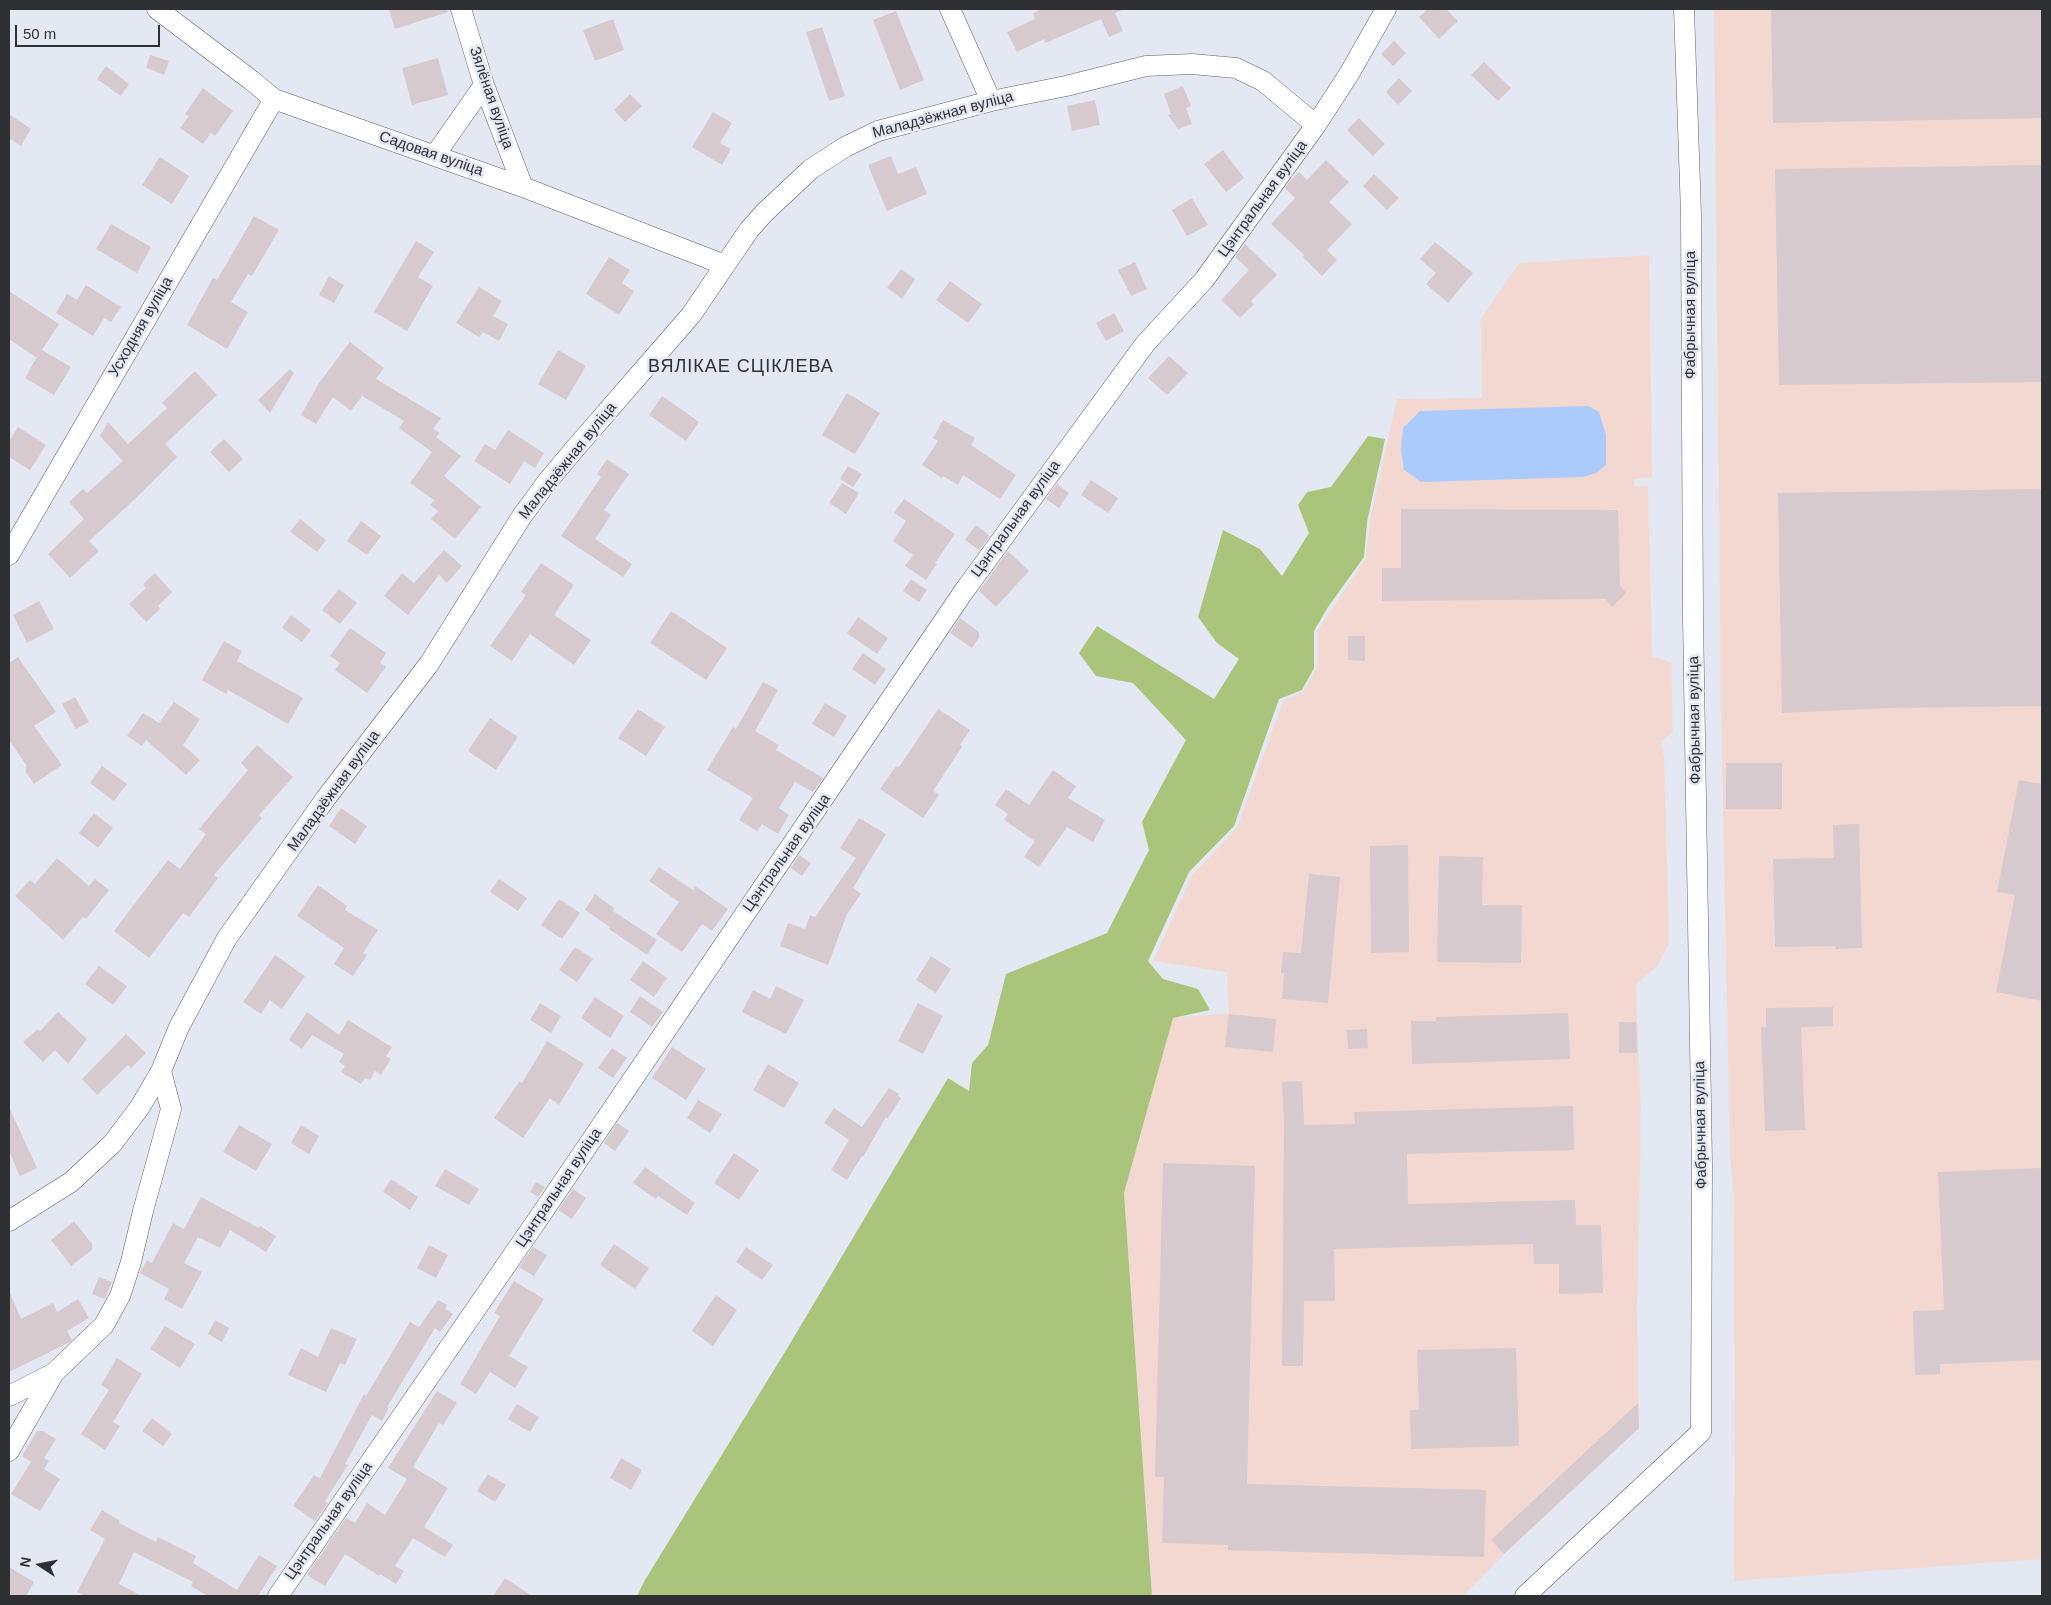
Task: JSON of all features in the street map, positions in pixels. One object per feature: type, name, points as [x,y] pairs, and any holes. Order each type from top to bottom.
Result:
[{"type":"street","name":"Садовая вуліца","points":[[157,9],[251,80],[274,100],[523,186],[725,265]]},
{"type":"street","name":"Зялёная вуліца","points":[[461,9],[484,85],[523,186]]},
{"type":"street","points":[[950,9],[991,101]]},
{"type":"street","name":"Цэнтральная вуліца","points":[[278,1596],[540,1216],[964,591],[1145,344],[1204,280],[1316,125],[1349,74],[1386,9]]},
{"type":"street","name":"Фабрычная вуліца","points":[[1525,1596],[1701,1432],[1702,1165],[1693,568],[1691,214],[1684,9]]},
{"type":"street","name":"Маладзёжная вуліца","points":[[9,1221],[71,1182],[112,1144],[140,1107],[161,1071],[198,988],[227,938],[326,798],[430,664],[522,516],[546,482],[691,315],[749,230],[764,213],[811,169],[845,147],[878,131],[991,101],[1066,86],[1146,66],[1192,64],[1236,68],[1263,81],[1316,125]]},
{"type":"street","points":[[436,155],[484,85]]},
{"type":"street","name":"Усходняя вуліца","points":[[9,555],[274,100]]},
{"type":"street","points":[[9,1396],[54,1373],[104,1326],[120,1296],[131,1262],[171,1109],[161,1071]]},
{"type":"street","points":[[9,1450],[54,1373]]},
{"type":"shaded area","points":[[1714,9],[2042,9],[2042,1559],[1734,1581],[1734,1199],[1730,1155],[1721,701]]},
{"type":"shaded area","points":[[1649,255],[1652,477],[1634,479],[1634,486],[1648,486],[1652,656],[1671,663],[1673,732],[1661,741],[1664,757],[1669,943],[1658,965],[1636,984],[1641,1118],[1637,1311],[1639,1428],[1504,1554],[1463,1596],[1152,1596],[1124,1193],[1173,1018],[1229,1013],[1227,972],[1153,961],[1192,875],[1237,828],[1283,701],[1303,692],[1317,668],[1317,631],[1366,558],[1370,520],[1397,399],[1482,398],[1481,319],[1519,263]]},
{"type":"green space","points":[[1368,436],[1385,439],[1367,522],[1364,557],[1328,607],[1314,631],[1314,668],[1302,690],[1279,699],[1234,826],[1189,872],[1148,961],[1163,979],[1198,989],[1210,1010],[1173,1018],[1124,1193],[1152,1596],[637,1596],[948,1078],[969,1091],[972,1063],[988,1045],[1006,974],[1107,933],[1149,850],[1142,822],[1186,740],[1133,683],[1096,676],[1079,653],[1097,626],[1214,699],[1239,659],[1217,643],[1198,617],[1223,530],[1260,549],[1282,576],[1309,533],[1298,505],[1307,492],[1331,487]]},
{"type":"water","points":[[1588,406],[1599,412],[1606,435],[1606,465],[1596,473],[1583,477],[1421,482],[1404,470],[1401,449],[1403,428],[1420,411]]},
{"type":"building","points":[[389,9],[447,9],[448,12],[395,29]]},
{"type":"building","points":[[1042,9],[1124,9],[1115,13],[1123,31],[1109,37],[1101,19],[1045,43],[1044,39],[1017,52],[1007,32],[1035,19],[1033,13]]},
{"type":"building","points":[[1428,9],[1446,9],[1458,21],[1439,39],[1419,17]]},
{"type":"building","points":[[1771,9],[2042,9],[2042,118],[1773,123]]},
{"type":"building","points":[[896,11],[924,80],[900,90],[873,20]]},
{"type":"building","points":[[613,19],[624,50],[595,61],[583,30]]},
{"type":"building","points":[[822,27],[845,96],[829,101],[806,32]]},
{"type":"building","points":[[1394,41],[1406,53],[1393,66],[1381,54]]},
{"type":"building","points":[[150,55],[169,61],[164,75],[146,68]]},
{"type":"building","points":[[438,58],[448,95],[412,105],[402,68]]},
{"type":"building","points":[[1484,62],[1511,88],[1498,101],[1471,75]]},
{"type":"building","points":[[106,66],[129,84],[121,96],[97,79]]},
{"type":"building","points":[[1399,78],[1412,91],[1398,105],[1386,92]]},
{"type":"building","points":[[1183,86],[1191,106],[1186,108],[1192,124],[1178,129],[1168,115],[1171,114],[1164,94]]},
{"type":"building","points":[[203,88],[233,111],[215,136],[211,133],[203,144],[180,128],[189,116],[185,114]]},
{"type":"building","points":[[630,94],[642,106],[625,122],[614,110]]},
{"type":"building","points":[[1095,100],[1100,125],[1072,131],[1067,106]]},
{"type":"building","points":[[713,112],[732,123],[720,143],[731,149],[722,165],[692,147]]},
{"type":"building","points":[[9,114],[31,129],[21,146],[9,138]]},
{"type":"building","points":[[1359,118],[1385,144],[1373,156],[1347,130]]},
{"type":"building","points":[[1223,150],[1244,178],[1226,192],[1204,164]]},
{"type":"building","points":[[891,156],[898,174],[916,167],[927,194],[887,211],[868,165]]},
{"type":"building","points":[[160,157],[189,176],[172,204],[142,185]]},
{"type":"building","points":[[1326,160],[1349,182],[1329,202],[1352,224],[1327,250],[1337,260],[1322,276],[1303,257],[1304,255],[1271,224],[1295,198],[1285,188],[1291,180],[1299,172],[1307,180]]},
{"type":"building","points":[[2042,165],[2042,382],[1779,385],[1775,169]]},
{"type":"building","points":[[1374,174],[1399,198],[1387,210],[1363,186]]},
{"type":"building","points":[[1192,198],[1208,225],[1187,236],[1172,210]]},
{"type":"building","points":[[254,216],[279,230],[252,276],[248,274],[231,302],[248,312],[227,349],[187,325],[213,278],[217,280]]},
{"type":"building","points":[[111,224],[151,247],[137,273],[96,249]]},
{"type":"building","points":[[416,241],[434,252],[418,277],[433,286],[407,331],[374,312]]},
{"type":"building","points":[[1435,242],[1473,273],[1448,303],[1426,284],[1436,273],[1420,259]]},
{"type":"building","points":[[1245,244],[1277,275],[1251,301],[1254,304],[1240,318],[1221,300],[1249,270],[1235,257]]},
{"type":"building","points":[[609,257],[630,270],[622,283],[634,291],[619,315],[586,294]]},
{"type":"building","points":[[1135,262],[1147,289],[1131,296],[1118,270]]},
{"type":"building","points":[[901,269],[915,279],[902,299],[887,288]]},
{"type":"building","points":[[329,276],[344,285],[334,303],[319,295]]},
{"type":"building","points":[[950,281],[982,304],[968,323],[936,300]]},
{"type":"building","points":[[86,285],[121,307],[111,322],[104,318],[93,336],[56,313],[67,294],[77,300]]},
{"type":"building","points":[[479,287],[502,301],[493,316],[508,324],[499,341],[483,332],[479,337],[456,323]]},
{"type":"building","points":[[9,291],[59,324],[42,350],[71,367],[54,395],[25,378],[36,358],[9,339]]},
{"type":"building","points":[[1114,313],[1124,331],[1106,341],[1096,323]]},
{"type":"building","points":[[350,342],[384,368],[376,379],[441,418],[433,429],[440,433],[436,437],[461,456],[444,476],[481,507],[455,539],[431,519],[438,511],[430,505],[434,500],[410,483],[432,452],[399,428],[404,421],[362,396],[351,411],[333,397],[316,424],[301,415],[319,383]]},
{"type":"building","points":[[558,350],[586,366],[566,400],[538,384]]},
{"type":"building","points":[[1169,356],[1188,373],[1167,395],[1148,378]]},
{"type":"building","points":[[290,369],[294,373],[270,413],[258,400]]},
{"type":"building","points":[[195,371],[217,395],[165,444],[177,457],[89,541],[99,551],[70,578],[48,554],[84,519],[69,502],[83,489],[87,493],[123,461],[100,436],[108,422],[128,444],[167,408],[162,403]]},
{"type":"building","points":[[847,393],[880,413],[855,454],[822,435]]},
{"type":"building","points":[[662,396],[699,422],[686,441],[649,415]]},
{"type":"building","points":[[943,420],[975,438],[971,445],[1016,475],[1000,499],[963,475],[958,485],[943,476],[942,478],[922,465],[938,441],[933,438]]},
{"type":"building","points":[[18,427],[46,445],[30,470],[9,457],[9,441]]},
{"type":"building","points":[[508,430],[544,453],[535,468],[524,461],[510,484],[474,461],[485,444],[495,450]]},
{"type":"building","points":[[224,439],[243,459],[229,472],[210,452]]},
{"type":"building","points":[[607,459],[629,474],[604,510],[611,515],[595,539],[632,564],[623,577],[561,536],[601,477],[597,474]]},
{"type":"building","points":[[848,466],[862,474],[853,487],[840,479]]},
{"type":"building","points":[[1091,480],[1118,498],[1108,513],[1081,495]]},
{"type":"building","points":[[842,483],[859,493],[846,514],[829,503]]},
{"type":"building","points":[[1057,484],[1069,493],[1059,508],[1046,499]]},
{"type":"building","points":[[2042,489],[2042,706],[1889,708],[1782,713],[1778,493]]},
{"type":"building","points":[[904,499],[955,534],[926,580],[905,566],[913,555],[893,541],[906,521],[894,513]]},
{"type":"building","points":[[1401,509],[1618,510],[1620,585],[1626,593],[1612,607],[1606,599],[1382,601],[1382,568],[1401,568]]},
{"type":"building","points":[[300,519],[326,540],[317,552],[290,532]]},
{"type":"building","points":[[361,521],[381,536],[367,555],[347,541]]},
{"type":"building","points":[[976,525],[990,536],[979,550],[965,540]]},
{"type":"building","points":[[444,550],[462,566],[447,583],[439,575],[408,615],[384,596],[402,573],[414,583]]},
{"type":"building","points":[[1008,551],[1029,571],[996,607],[979,591]]},
{"type":"building","points":[[541,563],[574,585],[554,615],[591,640],[574,665],[530,634],[512,661],[490,646],[526,595],[521,592]]},
{"type":"building","points":[[155,573],[172,592],[158,606],[160,609],[146,622],[129,604],[146,588],[143,584]]},
{"type":"building","points":[[911,579],[927,590],[919,602],[903,591]]},
{"type":"building","points":[[339,589],[357,603],[340,624],[322,610]]},
{"type":"building","points":[[39,601],[54,629],[27,643],[13,615]]},
{"type":"building","points":[[671,611],[727,648],[706,680],[650,643]]},
{"type":"building","points":[[291,615],[311,630],[302,642],[282,628]]},
{"type":"building","points":[[858,617],[888,638],[877,654],[847,633]]},
{"type":"building","points":[[960,618],[979,632],[979,638],[972,648],[950,633]]},
{"type":"building","points":[[350,628],[386,653],[380,663],[386,667],[367,693],[335,670],[340,663],[330,656]]},
{"type":"building","points":[[1348,636],[1365,636],[1365,661],[1348,660]]},
{"type":"building","points":[[224,641],[242,651],[237,661],[303,698],[288,724],[228,690],[226,694],[202,680]]},
{"type":"building","points":[[863,653],[886,669],[875,685],[852,669]]},
{"type":"building","points":[[18,657],[56,712],[34,726],[62,765],[34,784],[26,772],[26,765],[9,740],[9,663]]},
{"type":"building","points":[[763,682],[778,690],[755,731],[779,745],[776,750],[823,778],[813,792],[795,782],[779,808],[789,815],[778,834],[762,824],[757,831],[739,820],[753,798],[707,770],[733,727],[736,729]]},
{"type":"building","points":[[75,697],[89,722],[76,729],[62,704]]},
{"type":"building","points":[[174,702],[200,719],[183,745],[200,760],[186,775],[146,740],[142,746],[127,736],[143,713],[159,723]]},
{"type":"building","points":[[825,703],[847,716],[834,737],[812,724]]},
{"type":"building","points":[[638,709],[665,727],[646,756],[618,738]]},
{"type":"building","points":[[938,709],[970,730],[960,745],[962,747],[933,791],[939,795],[923,818],[880,789],[896,766],[899,767]]},
{"type":"building","points":[[490,718],[518,737],[496,770],[468,751]]},
{"type":"building","points":[[257,745],[293,777],[259,815],[262,818],[214,875],[218,878],[189,917],[183,913],[149,958],[114,931],[168,860],[180,869],[206,834],[199,829],[248,770],[241,763]]},
{"type":"building","points":[[1726,763],[1782,763],[1782,809],[1726,809]]},
{"type":"building","points":[[102,766],[127,784],[114,801],[90,783]]},
{"type":"building","points":[[1053,770],[1076,786],[1068,798],[1105,820],[1093,842],[1067,827],[1039,867],[1024,857],[1035,841],[1004,820],[1008,814],[995,805],[1006,789],[1029,805]]},
{"type":"building","points":[[2019,780],[2042,784],[2042,1001],[1996,992],[2015,895],[1997,892]]},
{"type":"building","points":[[341,808],[367,826],[355,844],[329,826]]},
{"type":"building","points":[[94,813],[113,828],[98,848],[79,833]]},
{"type":"building","points":[[859,818],[886,834],[853,888],[861,894],[847,914],[828,965],[780,946],[788,923],[805,929],[810,915],[815,917],[856,858],[840,848]]},
{"type":"building","points":[[1859,824],[1862,948],[1836,949],[1835,946],[1775,947],[1773,859],[1834,858],[1833,825]]},
{"type":"building","points":[[1408,845],[1409,952],[1371,953],[1370,846]]},
{"type":"building","points":[[799,855],[811,863],[802,876],[791,868]]},
{"type":"building","points":[[1439,856],[1483,857],[1482,905],[1522,905],[1521,963],[1437,962]]},
{"type":"building","points":[[57,858],[89,886],[95,879],[109,890],[86,919],[83,917],[63,940],[15,896],[30,880],[35,884]]},
{"type":"building","points":[[659,867],[693,890],[695,886],[728,909],[712,931],[702,924],[682,952],[656,934],[679,902],[649,881]]},
{"type":"building","points":[[1309,874],[1340,877],[1328,1003],[1282,999],[1284,973],[1281,973],[1283,952],[1301,953]]},
{"type":"building","points":[[499,879],[527,898],[518,911],[490,892]]},
{"type":"building","points":[[318,885],[347,906],[345,910],[378,930],[363,953],[367,955],[353,976],[334,964],[344,948],[297,916]]},
{"type":"building","points":[[595,894],[614,908],[613,911],[657,940],[647,955],[585,910]]},
{"type":"building","points":[[559,899],[580,913],[562,939],[541,925]]},
{"type":"building","points":[[575,947],[593,959],[577,982],[559,970]]},
{"type":"building","points":[[275,955],[305,976],[282,1009],[270,1000],[261,1014],[243,1002]]},
{"type":"building","points":[[931,956],[951,969],[936,993],[916,980]]},
{"type":"building","points":[[643,961],[667,978],[654,997],[630,980]]},
{"type":"building","points":[[99,966],[127,986],[113,1005],[85,984]]},
{"type":"building","points":[[776,986],[804,1000],[786,1034],[742,1012],[753,990],[770,999]]},
{"type":"building","points":[[640,996],[663,1012],[652,1027],[630,1012]]},
{"type":"building","points":[[595,997],[624,1016],[610,1038],[581,1018]]},
{"type":"building","points":[[540,1003],[561,1016],[551,1033],[530,1020]]},
{"type":"building","points":[[918,1003],[943,1016],[923,1054],[898,1041]]},
{"type":"building","points":[[1833,1007],[1833,1026],[1801,1027],[1805,1130],[1765,1131],[1761,1027],[1766,1027],[1766,1008]]},
{"type":"building","points":[[58,1012],[87,1039],[68,1064],[55,1050],[43,1062],[23,1042],[38,1029],[40,1031]]},
{"type":"building","points":[[307,1012],[339,1035],[348,1020],[392,1047],[386,1056],[391,1059],[381,1075],[375,1071],[370,1080],[365,1078],[361,1084],[341,1072],[345,1066],[339,1062],[344,1054],[312,1035],[302,1049],[289,1040]]},
{"type":"building","points":[[1568,1013],[1570,1059],[1412,1064],[1411,1021],[1436,1021],[1436,1017]]},
{"type":"building","points":[[1229,1014],[1276,1019],[1273,1052],[1225,1047]]},
{"type":"building","points":[[1619,1022],[1636,1022],[1637,1053],[1619,1053]]},
{"type":"building","points":[[1367,1029],[1368,1048],[1348,1049],[1347,1030]]},
{"type":"building","points":[[126,1034],[146,1053],[131,1068],[128,1065],[97,1095],[82,1079]]},
{"type":"building","points":[[547,1041],[584,1064],[559,1105],[550,1098],[523,1138],[494,1118],[519,1082],[522,1083]]},
{"type":"building","points":[[672,1047],[706,1069],[686,1100],[652,1078]]},
{"type":"building","points":[[612,1048],[627,1058],[613,1078],[598,1068]]},
{"type":"building","points":[[768,1064],[799,1083],[784,1108],[753,1090]]},
{"type":"building","points":[[1302,1081],[1304,1125],[1355,1124],[1354,1112],[1573,1106],[1574,1150],[1407,1154],[1408,1204],[1575,1200],[1576,1225],[1601,1225],[1603,1293],[1559,1294],[1559,1264],[1534,1264],[1533,1244],[1334,1249],[1335,1301],[1304,1301],[1303,1366],[1282,1366],[1284,1122],[1282,1082]]},
{"type":"building","points":[[889,1088],[899,1094],[898,1096],[901,1098],[888,1118],[886,1117],[847,1180],[831,1170],[849,1140],[824,1123],[834,1108],[862,1127]]},
{"type":"building","points":[[698,1100],[722,1114],[710,1133],[687,1118]]},
{"type":"building","points":[[9,1107],[37,1168],[20,1176],[9,1151]]},
{"type":"building","points":[[617,1123],[629,1131],[615,1151],[604,1143]]},
{"type":"building","points":[[239,1125],[272,1144],[256,1171],[223,1152]]},
{"type":"building","points":[[301,1125],[319,1136],[309,1154],[291,1143]]},
{"type":"building","points":[[734,1153],[759,1170],[739,1200],[714,1183]]},
{"type":"building","points":[[1163,1163],[1255,1166],[1247,1484],[1486,1490],[1484,1557],[1228,1550],[1228,1545],[1162,1543],[1164,1477],[1155,1477]]},
{"type":"building","points":[[645,1167],[695,1203],[687,1215],[658,1196],[656,1199],[633,1183]]},
{"type":"building","points":[[2042,1168],[2042,1360],[1940,1364],[1940,1374],[1915,1375],[1913,1311],[1944,1310],[1938,1172]]},
{"type":"building","points":[[445,1169],[479,1189],[469,1205],[435,1186]]},
{"type":"building","points":[[391,1179],[418,1197],[410,1210],[383,1192]]},
{"type":"building","points":[[536,1182],[545,1187],[538,1197],[530,1192]]},
{"type":"building","points":[[573,1189],[586,1198],[572,1219],[558,1210]]},
{"type":"building","points":[[201,1197],[276,1236],[266,1252],[230,1230],[220,1248],[198,1237],[184,1263],[202,1272],[182,1309],[164,1299],[169,1289],[140,1273],[147,1260],[152,1263],[173,1223],[184,1229]]},
{"type":"building","points":[[74,1221],[92,1244],[92,1250],[71,1266],[51,1240]]},
{"type":"building","points":[[614,1244],[649,1268],[635,1289],[600,1265]]},
{"type":"building","points":[[429,1245],[448,1255],[436,1278],[417,1268]]},
{"type":"building","points":[[533,1247],[547,1255],[534,1276],[519,1267]]},
{"type":"building","points":[[746,1247],[773,1265],[762,1280],[736,1262]]},
{"type":"building","points":[[99,1277],[112,1282],[105,1299],[92,1294]]},
{"type":"building","points":[[514,1281],[544,1299],[509,1356],[528,1367],[515,1388],[490,1372],[476,1394],[460,1384],[500,1316],[494,1313]]},
{"type":"building","points":[[9,1290],[21,1319],[53,1303],[57,1312],[78,1299],[89,1318],[67,1331],[72,1340],[70,1342],[9,1372]]},
{"type":"building","points":[[716,1295],[737,1310],[713,1346],[692,1331]]},
{"type":"building","points":[[438,1300],[447,1305],[445,1309],[453,1314],[440,1332],[435,1328],[387,1407],[389,1408],[382,1421],[372,1415],[345,1464],[348,1465],[325,1501],[328,1503],[315,1521],[293,1506],[314,1475],[320,1478],[364,1394],[366,1396],[410,1322],[419,1327]]},
{"type":"building","points":[[215,1320],[229,1328],[222,1342],[208,1334]]},
{"type":"building","points":[[165,1326],[195,1344],[180,1368],[150,1349]]},
{"type":"building","points":[[331,1328],[357,1339],[345,1365],[340,1363],[326,1392],[288,1375],[301,1348],[318,1357]]},
{"type":"building","points":[[1516,1348],[1519,1446],[1411,1449],[1410,1410],[1419,1410],[1417,1350]]},
{"type":"building","points":[[117,1358],[142,1374],[113,1422],[120,1426],[105,1450],[81,1434],[109,1390],[101,1385]]},
{"type":"building","points":[[437,1391],[457,1403],[443,1425],[439,1423],[413,1467],[448,1488],[424,1527],[453,1545],[445,1557],[413,1538],[395,1566],[404,1571],[396,1584],[380,1574],[379,1576],[345,1554],[325,1586],[307,1575],[346,1518],[355,1523],[367,1503],[385,1515],[407,1479],[388,1468]]},
{"type":"building","points":[[1638,1403],[1639,1428],[1504,1554],[1491,1540]]},
{"type":"building","points":[[517,1404],[539,1417],[530,1432],[508,1419]]},
{"type":"building","points":[[152,1418],[172,1434],[163,1446],[142,1431]]},
{"type":"building","points":[[37,1431],[43,1431],[56,1439],[44,1458],[49,1461],[44,1469],[60,1479],[40,1511],[11,1494],[31,1462],[22,1456]]},
{"type":"building","points":[[621,1458],[642,1470],[631,1490],[610,1478]]},
{"type":"building","points":[[488,1474],[506,1485],[495,1502],[477,1491]]},
{"type":"building","points":[[102,1510],[120,1521],[119,1523],[156,1542],[158,1537],[196,1556],[193,1563],[237,1590],[259,1555],[277,1566],[258,1596],[208,1596],[191,1586],[193,1582],[134,1552],[119,1584],[142,1596],[85,1596],[77,1592],[105,1539],[90,1530]]},
{"type":"building","points":[[9,1567],[34,1582],[26,1596],[9,1596]]},
{"type":"building","points":[[505,1578],[532,1596],[493,1596]]},
{"type":"district","name":"ВЯЛІКАЕ СЦІКЛЕВА","points":[[741,367]]}]
